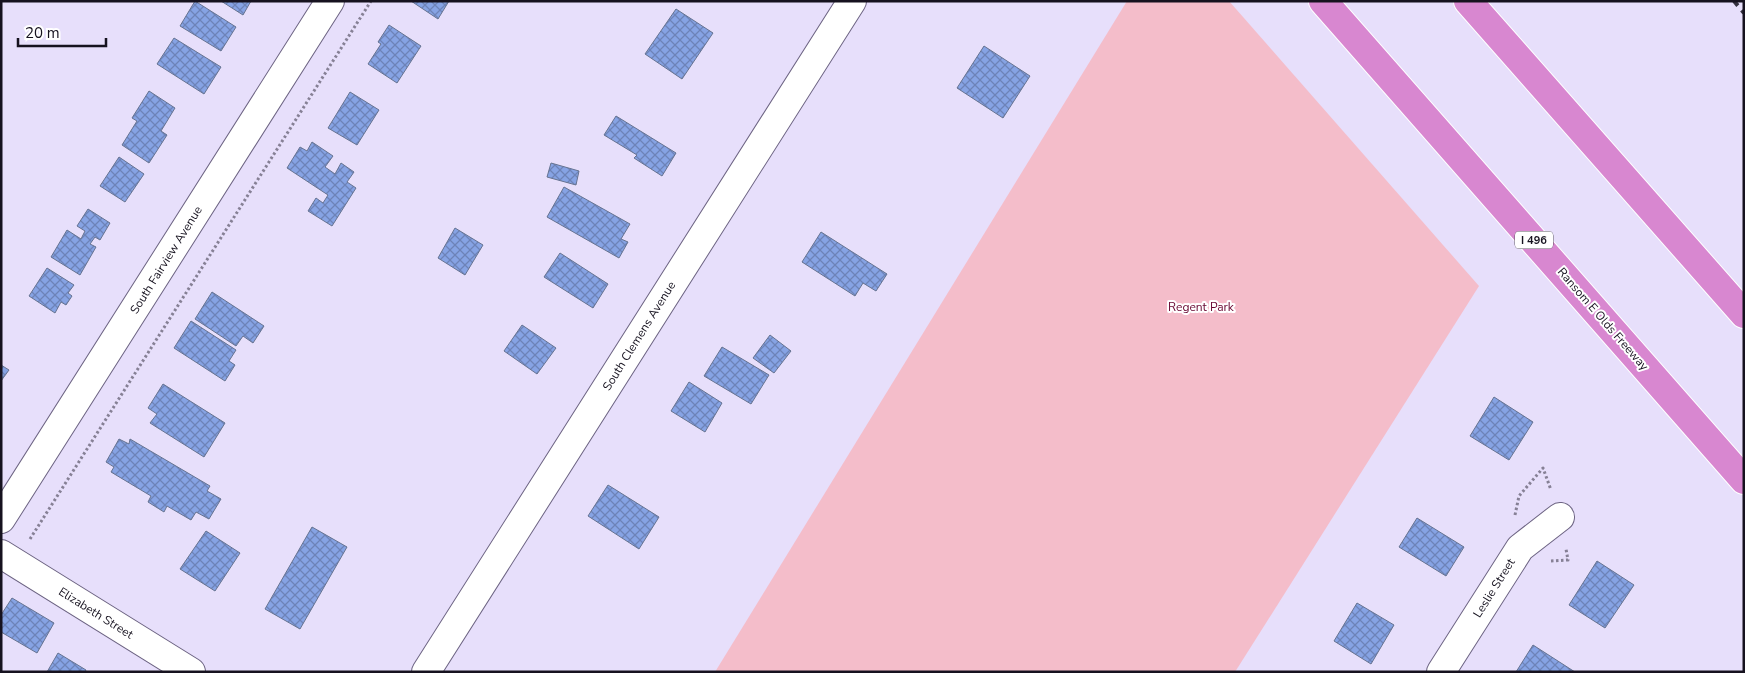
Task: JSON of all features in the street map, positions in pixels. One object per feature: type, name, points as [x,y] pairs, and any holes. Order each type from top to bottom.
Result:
[{"type":"highway","name":"Ransom E Olds Freeway","points":[[1323,1],[1744,480]]},
{"type":"highway","points":[[1468,1],[1744,314]]},
{"type":"street","name":"South Fairview Avenue","points":[[1,519],[330,1]]},
{"type":"street","name":"South Clemens Avenue","points":[[426,672],[852,1]]},
{"type":"street","name":"Leslie Street","points":[[1441,672],[1520,548],[1560,516]]},
{"type":"street","name":"Elizabeth Street","points":[[8,558],[191,672]]},
{"type":"path","points":[[8,558],[371,1]]},
{"type":"green space","name":"Regent Park","points":[[1127,1],[1229,1],[1479,286],[1235,672],[715,672]]},
{"type":"building","points":[[195,1],[236,27],[221,51],[180,26]]},
{"type":"building","points":[[221,1],[251,1],[243,15]]},
{"type":"building","points":[[411,1],[449,1],[438,19]]},
{"type":"building","points":[[676,9],[713,33],[682,79],[645,54]]},
{"type":"building","points":[[389,25],[421,46],[397,83],[368,64],[381,44],[378,42]]},
{"type":"building","points":[[174,38],[221,67],[204,94],[157,64]]},
{"type":"building","points":[[984,46],[1030,76],[1003,118],[957,88]]},
{"type":"building","points":[[149,91],[175,108],[161,131],[167,135],[149,163],[122,145],[137,121],[132,118]]},
{"type":"building","points":[[350,92],[379,110],[357,145],[328,128]]},
{"type":"building","points":[[616,116],[676,153],[662,176],[634,158],[637,155],[604,135]]},
{"type":"building","points":[[312,142],[333,156],[325,167],[335,174],[341,163],[354,172],[347,182],[356,188],[332,226],[308,211],[316,198],[323,203],[328,195],[287,168],[300,147],[307,151]]},
{"type":"building","points":[[119,157],[144,174],[125,202],[100,186]]},
{"type":"building","points":[[551,163],[579,171],[576,185],[547,177]]},
{"type":"building","points":[[564,187],[630,224],[621,239],[628,242],[619,258],[547,217]]},
{"type":"building","points":[[88,209],[110,223],[100,240],[95,237],[90,244],[96,247],[80,275],[51,257],[67,230],[81,239],[85,231],[77,226]]},
{"type":"building","points":[[455,228],[483,245],[465,275],[438,258]]},
{"type":"building","points":[[821,232],[887,274],[876,291],[863,283],[855,296],[802,262]]},
{"type":"building","points":[[560,253],[608,284],[593,308],[544,277]]},
{"type":"building","points":[[47,268],[74,285],[68,293],[72,296],[66,305],[61,302],[55,313],[29,296]]},
{"type":"building","points":[[212,292],[264,326],[253,343],[243,336],[236,346],[195,319]]},
{"type":"building","points":[[191,321],[236,350],[229,361],[235,365],[225,381],[174,348]]},
{"type":"building","points":[[522,325],[556,348],[537,374],[504,351]]},
{"type":"building","points":[[770,335],[791,351],[774,373],[753,358]]},
{"type":"building","points":[[722,347],[769,375],[751,404],[704,376]]},
{"type":"building","points":[[1,365],[9,370],[1,381]]},
{"type":"building","points":[[689,382],[722,403],[705,432],[671,411]]},
{"type":"building","points":[[163,384],[225,423],[204,457],[150,423],[157,414],[148,408]]},
{"type":"building","points":[[1494,397],[1533,422],[1509,460],[1470,436]]},
{"type":"building","points":[[119,439],[129,444],[130,439],[210,486],[207,491],[221,499],[209,519],[196,512],[191,520],[167,506],[164,512],[148,502],[151,496],[111,472],[114,467],[106,462]]},
{"type":"building","points":[[608,485],[659,517],[639,549],[588,516]]},
{"type":"building","points":[[1417,518],[1464,547],[1446,576],[1399,547]]},
{"type":"building","points":[[312,527],[347,547],[300,629],[265,609]]},
{"type":"building","points":[[206,531],[240,553],[215,591],[180,569]]},
{"type":"building","points":[[1597,561],[1634,585],[1605,628],[1569,605]]},
{"type":"building","points":[[12,598],[54,623],[37,653],[1,632],[1,615]]},
{"type":"building","points":[[1357,603],[1394,625],[1371,664],[1334,641]]},
{"type":"building","points":[[1533,645],[1575,672],[1516,672]]},
{"type":"building","points":[[58,653],[86,670],[85,672],[47,672]]},
{"type":"railway","points":[[1734,1],[1744,13]]}]
